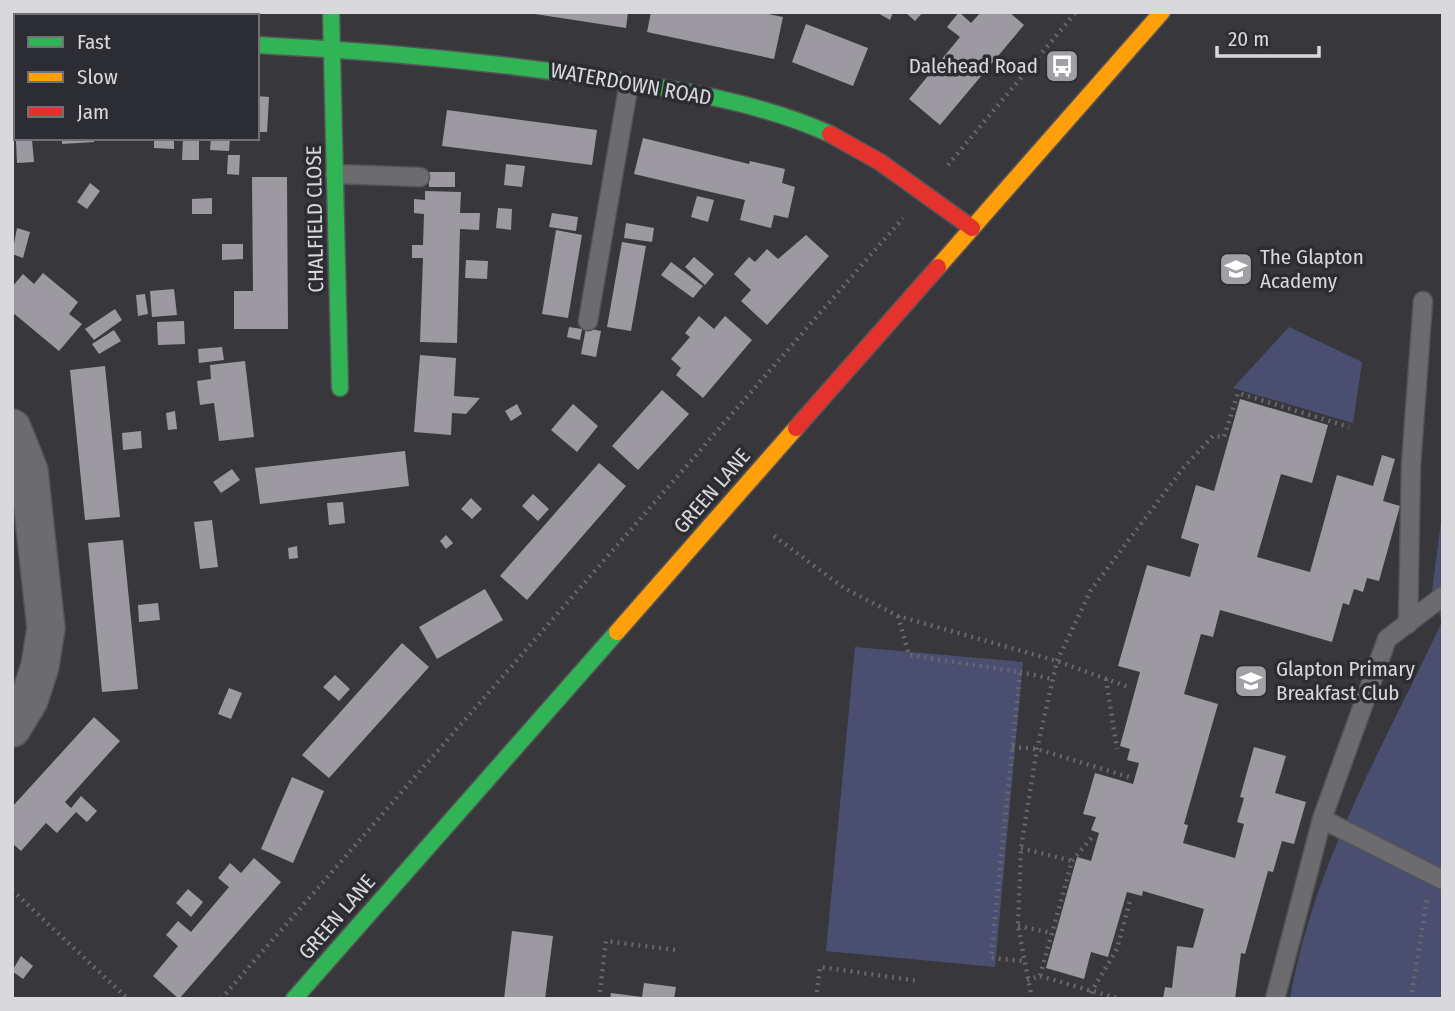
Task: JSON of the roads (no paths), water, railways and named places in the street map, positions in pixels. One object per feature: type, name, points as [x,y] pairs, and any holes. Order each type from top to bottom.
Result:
[{"type":"street","name":"CHALFIELD CLOSE","points":[[331,12],[340,388]]},
{"type":"street","name":"GREEN LANE","points":[[309,994],[1162,12]]},
{"type":"street","name":"WATERDOWN ROAD","points":[[259,45],[332,48],[512,64],[707,96],[769,110],[823,130],[878,161],[972,228]]},
{"type":"street","points":[[12,428],[29,471],[46,628],[40,666],[29,700],[12,728]]},
{"type":"lane","points":[[588,321],[629,83]]},
{"type":"lane","points":[[335,174],[420,177]]},
{"type":"lane","points":[[1408,624],[1411,465],[1423,301]]},
{"type":"lane","points":[[1275,999],[1322,818],[1387,639],[1443,596]]},
{"type":"lane","points":[[1322,818],[1437,878]]},
{"type":"place","name":"Dalehead Road","points":[[1062,66]]},
{"type":"place","name":"The Glapton Academy","points":[[1236,269]]},
{"type":"place","name":"Glapton Primary Breakfast Club","points":[[1251,681]]}]
